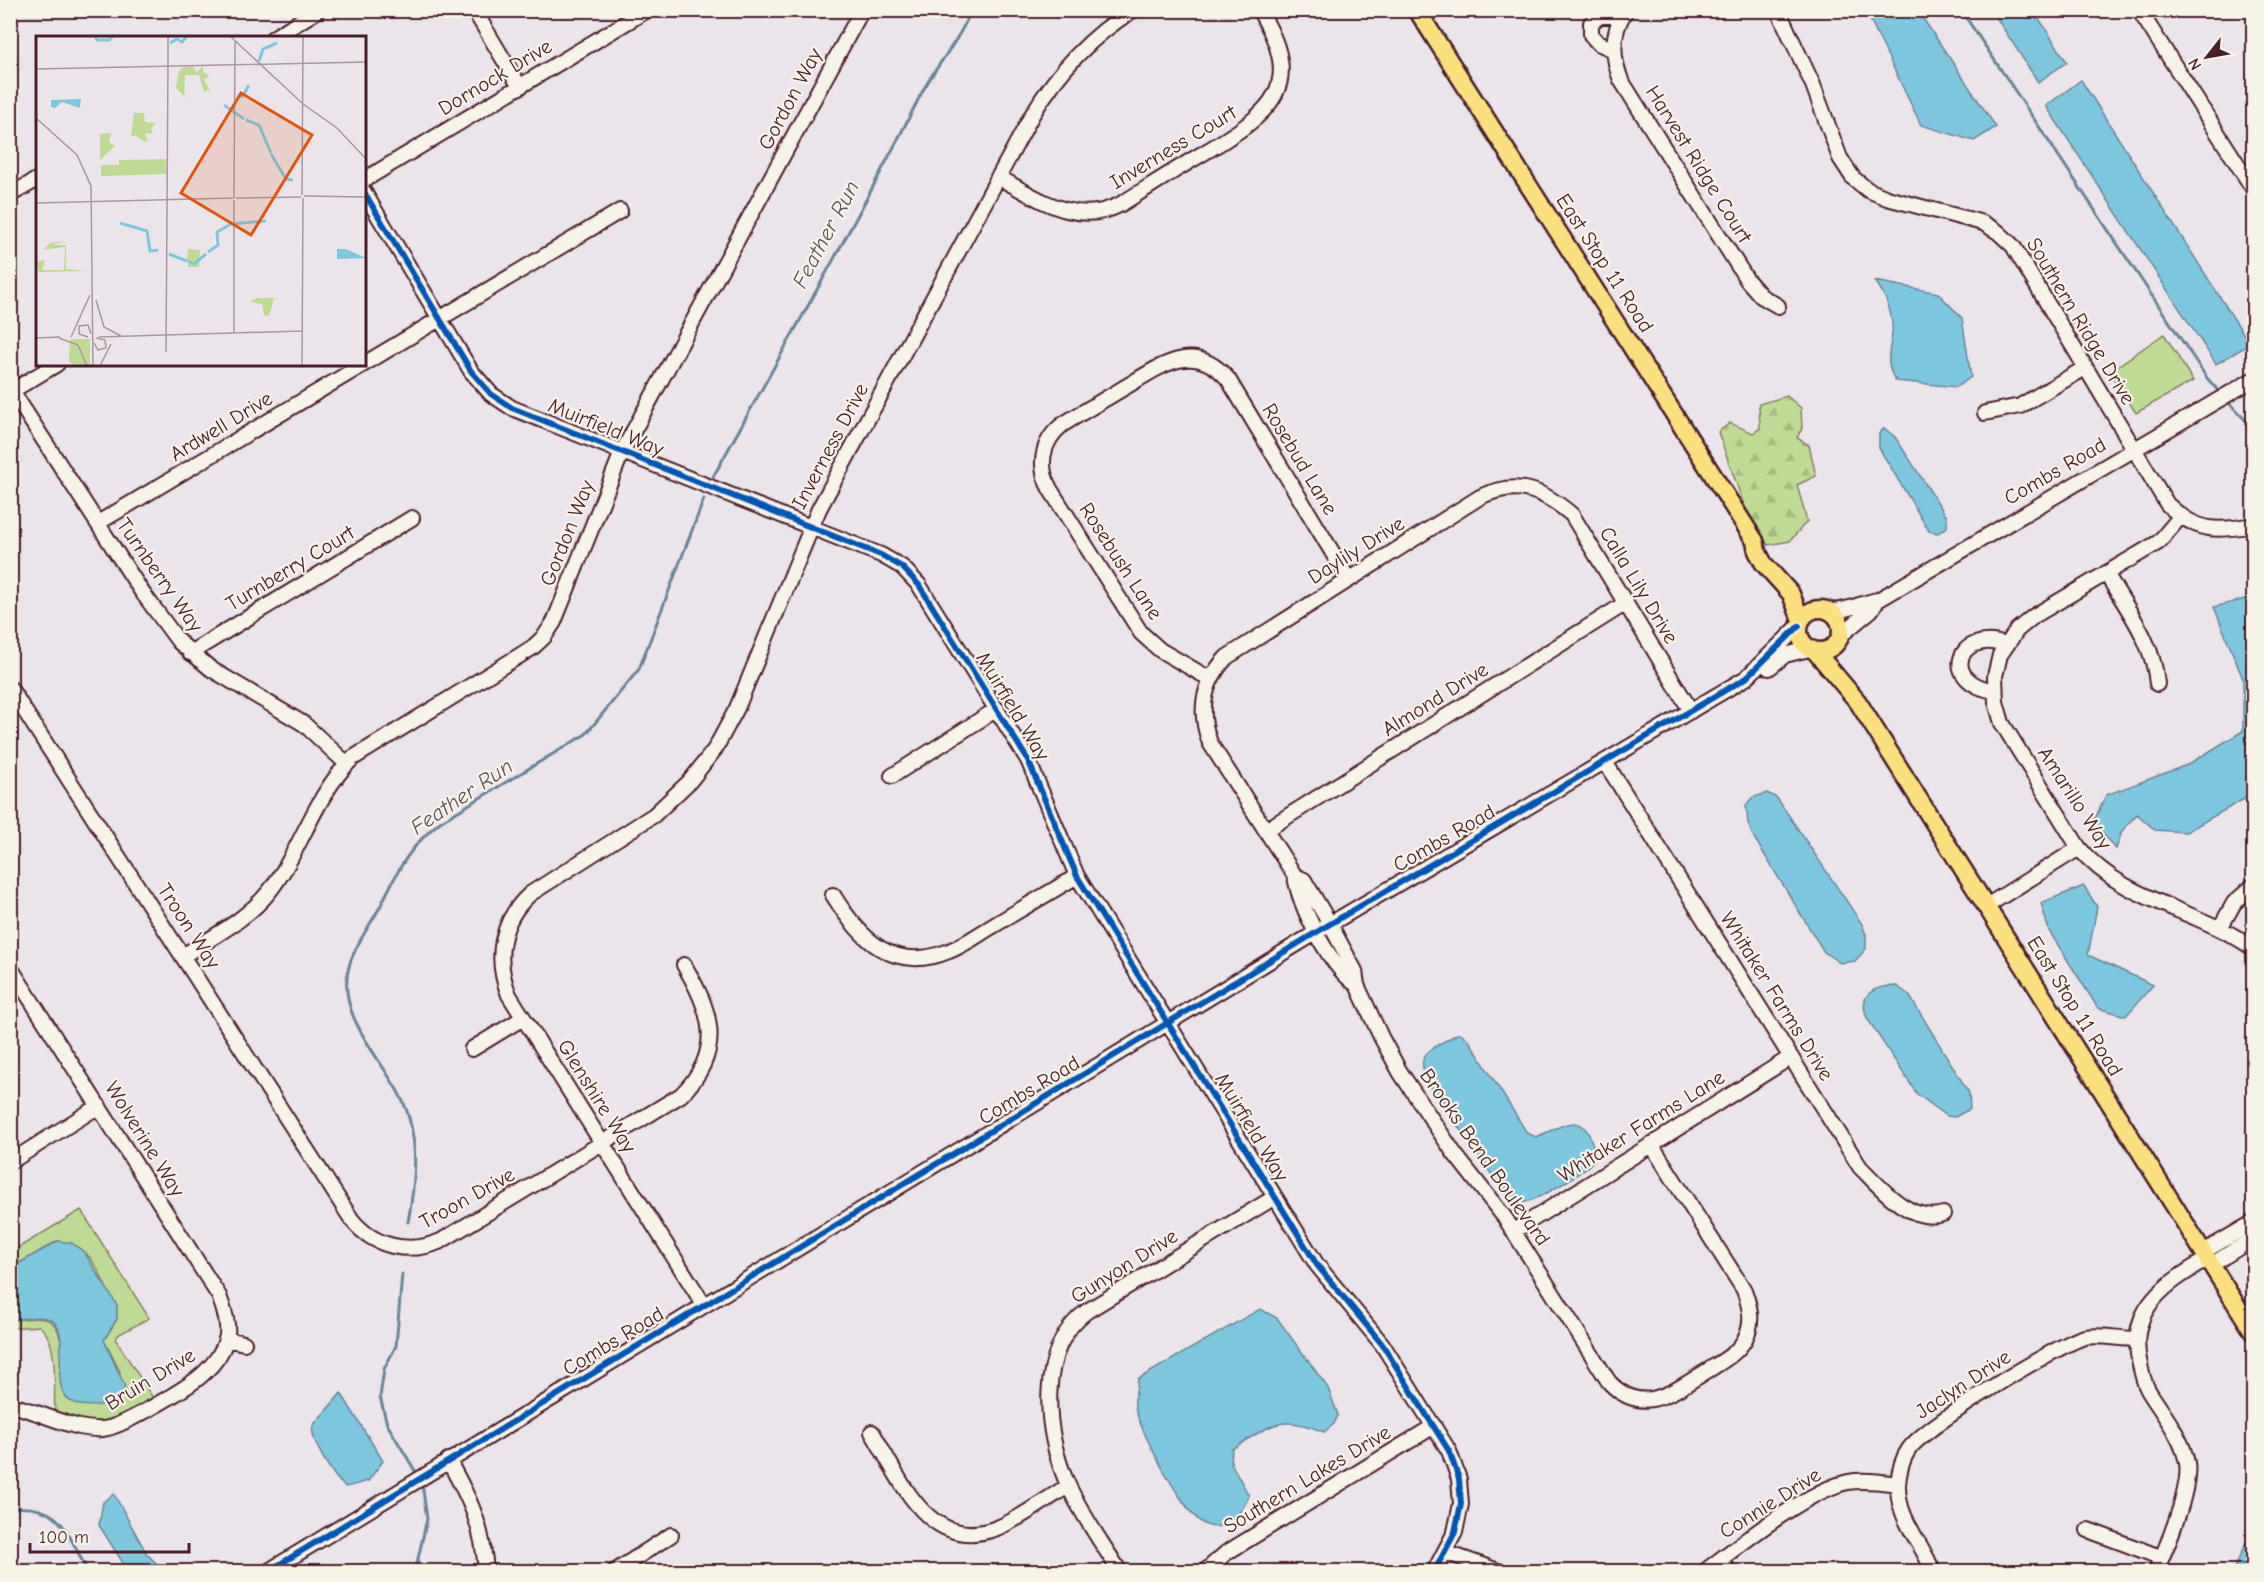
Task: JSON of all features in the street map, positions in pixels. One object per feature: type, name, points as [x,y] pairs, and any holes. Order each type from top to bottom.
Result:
[{"type":"main road","name":"East Stop 11 Road","points":[[1417,10],[1755,541],[1764,564],[1791,594],[1800,623]]},
{"type":"main road","name":"East Stop 11 Road","points":[[1755,541],[1766,549],[1790,581],[1826,610]]},
{"type":"main road","points":[[1826,610],[1838,620],[1839,639],[1827,651],[1812,650],[1801,640],[1800,623],[1809,611],[1826,610]]},
{"type":"main road","name":"East Stop 11 Road","points":[[1839,639],[1844,670],[1858,691],[1858,702]]},
{"type":"main road","name":"East Stop 11 Road","points":[[1812,650],[1858,702],[2253,1333]]},
{"type":"street","points":[[276,36],[318,10]]},
{"type":"street","points":[[474,10],[520,87]]},
{"type":"street","name":"Dornock Drive","points":[[366,179],[647,10]]},
{"type":"street","name":"Gordon Way","points":[[183,956],[250,912],[268,893],[331,784],[347,764],[362,751],[531,648],[544,637],[554,622],[622,452],[862,10]]},
{"type":"street","name":"Inverness Court","points":[[998,177],[1059,209],[1079,214],[1098,212],[1121,204],[1247,127],[1268,106],[1280,74],[1277,44],[1259,10]]},
{"type":"street","name":"Southern Ridge Drive","points":[[1778,10],[1814,85],[1840,158],[1853,177],[1878,195],[1977,221],[2003,236],[2013,246],[2162,497],[2180,517]]},
{"type":"street","points":[[2139,10],[2253,190]]},
{"type":"street","name":"Inverness Drive","points":[[523,900],[542,885],[646,821],[677,795],[704,765],[737,708],[810,527],[1032,115],[1057,78],[1087,46],[1128,12]]},
{"type":"street","points":[[1614,50],[1598,43],[1591,35],[1592,23],[1600,16],[1624,13]]},
{"type":"street","name":"Harvest Ridge Court","points":[[1624,13],[1617,30],[1614,50],[1621,80],[1747,280],[1761,296],[1778,306]]},
{"type":"street","points":[[10,195],[36,180]]},
{"type":"street","name":"Muirfield Way","points":[[366,195],[477,379],[499,400],[512,408],[881,555],[906,570],[919,585],[997,709],[1037,778],[1077,876],[1328,1281],[1383,1344],[1448,1448],[1456,1470],[1461,1504],[1455,1533],[1434,1572]]},
{"type":"street","name":"Ardwell Drive","points":[[366,363],[620,211]]},
{"type":"street","name":"Rosebush Lane","points":[[1210,679],[1160,650],[1141,633],[1050,489],[1044,476],[1043,463],[1048,441],[1062,425],[1162,365],[1186,358],[1212,365]]},
{"type":"street","name":"Rosebud Lane","points":[[1212,365],[1228,379],[1349,580]]},
{"type":"street","points":[[11,390],[53,366]]},
{"type":"street","name":"Ardwell Drive","points":[[98,523],[361,366]]},
{"type":"street","points":[[1985,414],[2020,406],[2085,368]]},
{"type":"street","name":"Combs Road","points":[[1826,610],[1848,610],[1866,602],[1878,600],[2253,379]]},
{"type":"street","name":"Turnberry Way","points":[[11,390],[163,623],[190,653],[226,679],[304,724],[347,764]]},
{"type":"street","name":"Daylily Drive","points":[[1210,679],[1233,652],[1482,496],[1510,488],[1539,492]]},
{"type":"street","name":"Calla Lily Drive","points":[[1539,492],[1553,498],[1572,515],[1691,711]]},
{"type":"street","points":[[1995,692],[1980,689],[1966,681],[1961,669],[1963,655],[1972,644],[1981,641],[2006,645],[2030,618],[2162,539],[2180,517],[2210,529],[2228,530],[2253,525]]},
{"type":"street","name":"Turnberry Court","points":[[190,653],[412,518]]},
{"type":"street","points":[[2106,573],[2148,644],[2156,669],[2157,684]]},
{"type":"street","name":"Combs Road","points":[[1839,639],[1871,610],[1878,600]]},
{"type":"street","name":"Almond Drive","points":[[1266,830],[1626,603]]},
{"type":"street","name":"Combs Road","points":[[267,1572],[1330,924],[1746,678],[1800,623]]},
{"type":"street","name":"Amarillo Way","points":[[2006,645],[1996,672],[1995,692],[2002,723],[2079,848],[2091,862],[2115,881],[2220,928],[2253,949]]},
{"type":"street","name":"Combs Road","points":[[1746,678],[1758,675],[1785,655],[1812,650]]},
{"type":"street","points":[[1210,679],[1203,708],[1206,733],[1295,876],[1298,896],[1317,932],[1345,977],[1357,985]]},
{"type":"street","name":"Troon Way","points":[[10,688],[331,1187]]},
{"type":"street","points":[[892,776],[997,709]]},
{"type":"street","name":"Whitaker Farms Drive","points":[[1605,762],[1860,1167],[1908,1209],[1924,1215],[1943,1214]]},
{"type":"street","points":[[1985,907],[2079,848]]},
{"type":"street","points":[[833,895],[850,922],[867,940],[893,954],[923,957],[956,948],[1077,876]]},
{"type":"street","points":[[1295,876],[1304,880],[1330,924]]},
{"type":"street","points":[[2220,928],[2237,899],[2253,885]]},
{"type":"street","name":"Glenshire Way","points":[[523,900],[509,920],[501,954],[505,985],[523,1018],[704,1305]]},
{"type":"street","name":"Brooks Bend Boulevard","points":[[1330,924],[1355,971],[1357,985],[1390,1054],[1436,1129],[1514,1231],[1609,1382],[1631,1397],[1654,1399],[1671,1393],[1732,1355],[1748,1332],[1751,1312],[1744,1290],[1651,1144]]},
{"type":"street","name":"Troon Drive","points":[[331,1187],[352,1220],[367,1235],[391,1246],[421,1247],[446,1238],[677,1098],[691,1084],[701,1068],[709,1039],[709,1020],[702,996],[684,965]]},
{"type":"street","name":"Wolverine Way","points":[[10,967],[219,1296],[226,1318],[226,1339]]},
{"type":"street","points":[[472,1049],[523,1018]]},
{"type":"street","name":"Whitaker Farms Lane","points":[[1514,1231],[1791,1057]]},
{"type":"street","points":[[10,1162],[99,1106]]},
{"type":"street","name":"Gunyon Drive","points":[[1119,1572],[1068,1486],[1055,1449],[1051,1414],[1051,1369],[1056,1350],[1066,1332],[1087,1311],[1275,1197]]},
{"type":"street","points":[[2155,1572],[2186,1490],[2187,1465],[2180,1441],[2146,1387],[2134,1339],[2146,1309],[2163,1288],[2207,1258],[2253,1222]]},
{"type":"street","points":[[2207,1258],[2253,1238]]},
{"type":"street","name":"Jaclyn Drive","points":[[1933,1572],[1904,1518],[1898,1484],[1902,1462],[1920,1437],[2055,1350],[2086,1337],[2134,1339]]},
{"type":"street","points":[[226,1339],[244,1344]]},
{"type":"street","name":"Bruin Drive","points":[[10,1405],[87,1428],[105,1429],[121,1425],[201,1376],[216,1361],[226,1339]]},
{"type":"street","name":"Southern Lakes Drive","points":[[1204,1572],[1226,1553],[1434,1426]]},
{"type":"street","points":[[872,1432],[915,1503],[935,1523],[950,1529],[979,1532],[998,1527],[1068,1486]]},
{"type":"street","points":[[448,1460],[476,1515],[483,1539],[486,1572]]},
{"type":"street","name":"Connie Drive","points":[[1704,1572],[1769,1524],[1831,1487],[1857,1481],[1898,1484]]},
{"type":"street","points":[[2088,1530],[2160,1557]]},
{"type":"street","points":[[614,1572],[671,1535]]},
{"type":"street","points":[[1445,1552],[1501,1572]]},
{"type":"street","points":[[1720,1560],[1730,1572]]},
{"type":"green space","points":[[2164,334],[2193,381],[2136,413],[2109,372]]},
{"type":"green space","points":[[1787,396],[1801,408],[1802,428],[1797,438],[1809,445],[1816,476],[1797,485],[1807,521],[1790,541],[1768,545],[1744,505],[1718,432],[1730,423],[1753,433],[1760,428],[1759,404]]},
{"type":"green space","points":[[81,1210],[149,1318],[118,1335],[116,1340],[153,1398],[127,1414],[96,1422],[84,1421],[55,1412],[53,1353],[46,1333],[39,1326],[11,1328],[11,1320],[35,1318],[49,1320],[58,1330],[60,1339],[120,1372],[104,1340],[117,1319],[102,1278],[84,1251],[74,1245],[57,1241],[11,1268],[11,1252]]},
{"type":"water","points":[[1866,11],[1918,11],[1996,127],[1974,141],[1921,125]]},
{"type":"water","points":[[1992,11],[2034,11],[2067,62],[2038,82]]},
{"type":"water","points":[[2081,80],[2250,344],[2216,364],[2046,106]]},
{"type":"water","points":[[1875,281],[1938,293],[1962,318],[1971,377],[1957,387],[1896,381],[1889,364],[1892,335],[1890,313],[1886,299]]},
{"type":"water","points":[[1884,428],[1895,437],[1947,517],[1947,527],[1938,533],[1929,531],[1879,448],[1879,434]]},
{"type":"water","points":[[2253,597],[2253,794],[2186,832],[2155,830],[2137,814],[2122,831],[2116,849],[2093,823],[2106,795],[2187,765],[2243,731],[2243,679],[2214,607]]},
{"type":"water","points":[[1767,793],[1777,798],[1862,924],[1866,935],[1866,949],[1855,961],[1840,963],[1824,952],[1753,836],[1748,823],[1746,805],[1752,798]]},
{"type":"water","points":[[2084,886],[2097,907],[2088,955],[2153,985],[2126,1016],[2098,1008],[2049,931],[2041,903]]},
{"type":"water","points":[[1897,986],[1909,995],[1969,1093],[1970,1109],[1955,1117],[1947,1116],[1917,1094],[1867,1018],[1865,1002],[1870,992],[1882,987]]},
{"type":"water","points":[[1457,1034],[1462,1034],[1470,1042],[1527,1133],[1536,1137],[1566,1124],[1579,1124],[1590,1137],[1595,1152],[1594,1161],[1578,1174],[1541,1196],[1519,1203],[1511,1202],[1431,1088],[1425,1076],[1423,1060],[1426,1054]]},
{"type":"water","points":[[58,1241],[72,1243],[84,1252],[117,1305],[117,1319],[104,1340],[125,1387],[117,1399],[112,1402],[90,1406],[69,1400],[61,1388],[61,1338],[55,1323],[40,1317],[11,1320],[11,1268]]},
{"type":"water","points":[[1260,1309],[1277,1318],[1328,1388],[1338,1415],[1334,1424],[1324,1432],[1309,1426],[1286,1423],[1266,1429],[1232,1449],[1231,1463],[1249,1496],[1242,1509],[1232,1520],[1226,1524],[1212,1526],[1204,1524],[1185,1505],[1163,1470],[1138,1417],[1135,1396],[1138,1379]]},
{"type":"water","points":[[341,1393],[383,1461],[368,1481],[346,1487],[324,1459],[313,1432],[313,1426]]},
{"type":"water","points":[[114,1494],[147,1554],[164,1571],[128,1571],[99,1525],[103,1502]]},
{"type":"water","points":[[2253,1528],[2253,1571],[2233,1571]]},
{"type":"waterway","name":"Feather Run","points":[[713,477],[844,240],[926,85],[960,33],[971,10]]},
{"type":"waterway","points":[[1961,10],[2207,378],[2221,394]]},
{"type":"waterway","points":[[2227,401],[2254,429]]},
{"type":"waterway","name":"Feather Run","points":[[408,1222],[415,1157],[412,1131],[402,1099],[368,1044],[349,1005],[347,984],[350,963],[392,882],[419,841],[440,822],[586,734],[639,669],[704,499]]},
{"type":"waterway","name":"Feather Run","points":[[402,1274],[396,1346],[384,1369],[380,1397],[387,1424],[417,1474]]},
{"type":"waterway","name":"Feather Run","points":[[415,1572],[427,1519],[422,1483]]},
{"type":"waterway","points":[[10,1508],[41,1510],[61,1523],[88,1572]]},
{"type":"cycle path","points":[[366,195],[471,371],[491,394],[512,408],[881,555],[902,567],[919,585],[1028,760],[1077,876],[1317,1265],[1382,1344],[1449,1451],[1459,1479],[1461,1504],[1455,1532],[1434,1572]]},
{"type":"cycle path","points":[[267,1572],[1330,924],[1746,678],[1799,626]]}]
